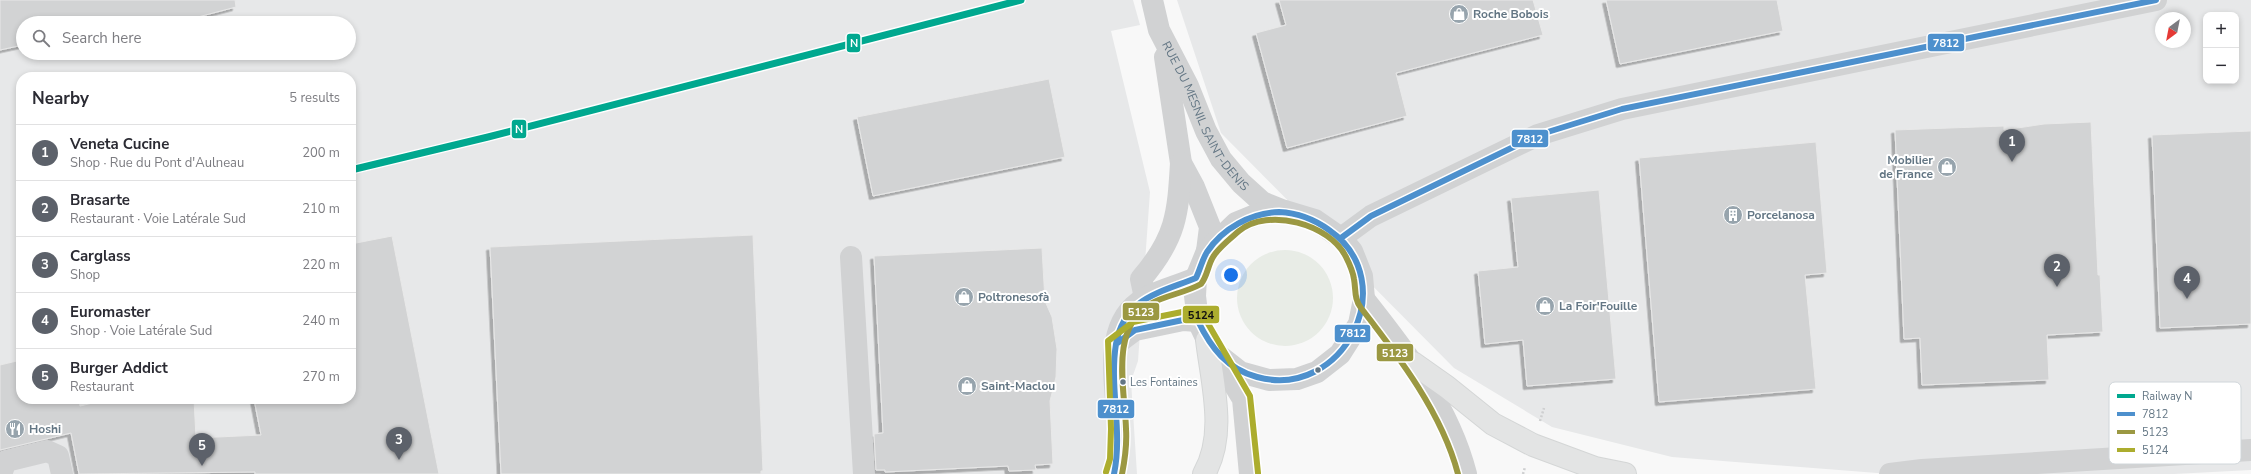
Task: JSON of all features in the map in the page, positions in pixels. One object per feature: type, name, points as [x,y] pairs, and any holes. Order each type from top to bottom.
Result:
[{"type":"main road","points":[[1204,474],[1212,460],[1217,418],[1207,338]]},
{"type":"main road","points":[[1413,363],[1447,387],[1493,424],[1526,441],[1595,468],[1625,474]]},
{"type":"street","name":"RUE DU MESNIL SAINT-DENIS","points":[[1152,0],[1159,30],[1188,86],[1206,131],[1221,159],[1241,183],[1262,202],[1315,220],[1341,238],[1352,251],[1362,276],[1364,299],[1359,324],[1340,354],[1317,372],[1297,379],[1268,380],[1240,372],[1207,338]]},
{"type":"street","points":[[1341,238],[1371,216],[1538,135],[1574,122],[1630,107],[2156,0]]},
{"type":"street","points":[[1145,298],[1141,279],[1158,258],[1169,236],[1179,208],[1181,163],[1171,87],[1159,30]]},
{"type":"street","points":[[1181,163],[1194,188],[1210,227],[1207,252],[1196,278],[1195,296],[1207,338],[1243,399],[1250,474]]},
{"type":"street","points":[[1207,252],[1236,224],[1258,214],[1285,211]]},
{"type":"street","points":[[851,257],[864,474]]},
{"type":"street","points":[[1114,474],[1118,462],[1119,435],[1114,370],[1115,345],[1118,331],[1128,311],[1145,298],[1196,278]]},
{"type":"street","points":[[1364,299],[1413,363],[1442,412],[1459,446],[1466,474]]},
{"type":"street","points":[[1115,345],[1135,330],[1183,320],[1207,338]]},
{"type":"street","points":[[1,474],[6,461],[46,450],[58,456],[62,474]]},
{"type":"street","points":[[2241,451],[2251,450]]},
{"type":"street","points":[[1890,474],[1922,470],[2109,459]]},
{"type":"path","points":[[1538,428],[1544,408]]},
{"type":"shaded area","points":[[0,0],[1133,0],[1140,25],[1111,31],[1150,192],[1138,361],[1131,381],[1137,474],[0,474]]},
{"type":"shaded area","points":[[1177,0],[2251,0],[2251,470],[2174,474],[1890,474],[1672,457],[1552,427],[1454,368],[1221,133]]},
{"type":"shaded area","points":[[1285,250],[1303,254],[1312,258],[1319,264],[1325,271],[1329,280],[1333,298],[1329,316],[1325,325],[1319,332],[1312,338],[1303,342],[1285,346],[1267,342],[1258,338],[1251,332],[1245,325],[1241,316],[1237,298],[1241,280],[1245,271],[1251,264],[1258,258],[1267,254]]},
{"type":"building","points":[[0,0],[235,0],[236,7],[202,16],[16,16],[16,47],[0,50]]},
{"type":"building","points":[[1279,0],[1533,0],[1543,35],[1396,73],[1407,116],[1287,148],[1256,33],[1286,25]]},
{"type":"building","points":[[1606,0],[1777,0],[1783,31],[1620,64]]},
{"type":"building","points":[[1049,79],[1065,157],[873,196],[857,117]]},
{"type":"building","points":[[2091,122],[2098,275],[2100,275],[2103,332],[2047,335],[2049,380],[1922,385],[1920,338],[1904,339],[1895,130],[2004,126],[2004,130],[2044,124]]},
{"type":"building","points":[[2251,131],[2251,324],[2160,328],[2152,135]]},
{"type":"building","name":"Porcelanosa","points":[[1816,142],[1827,273],[1805,275],[1816,389],[1659,402],[1639,158]]},
{"type":"building","name":"La Foir'Fouille","points":[[1599,190],[1616,379],[1527,386],[1523,340],[1485,344],[1478,271],[1518,267],[1511,198]]},
{"type":"building","points":[[753,235],[763,471],[761,471],[761,474],[501,474],[490,247]]},
{"type":"building","points":[[392,236],[439,474],[255,474],[255,472],[79,474],[71,433],[0,450],[0,365],[16,361],[16,404],[80,404],[80,406],[89,404],[194,404],[196,438],[261,435],[255,404],[356,404],[356,243]]},
{"type":"building","points":[[1042,248],[1045,301],[1052,317],[1057,349],[1056,377],[1050,401],[1053,464],[1035,465],[1036,470],[1009,471],[1008,466],[885,472],[885,470],[876,470],[874,434],[883,433],[874,256]]},
{"type":"rail line","name":"N","points":[[356,169],[488,137],[1021,0]]},
{"type":"transit line","name":"7812","points":[[1341,238],[1371,216],[1538,135],[1622,109],[2156,0]]},
{"type":"transit line","name":"7812","points":[[1279,212],[1299,215],[1318,223],[1329,230],[1351,252],[1361,278],[1362,306],[1353,332],[1337,355],[1315,371],[1288,380],[1257,377],[1237,369],[1214,348],[1198,321],[1183,320],[1135,330],[1116,344],[1120,329],[1127,316],[1135,307],[1145,299],[1157,293],[1196,278],[1207,252],[1229,229],[1238,223],[1258,215],[1279,212]]},
{"type":"transit line","name":"5123","points":[[1122,474],[1126,452],[1122,361],[1124,344],[1129,329],[1137,315],[1150,304],[1162,298],[1189,290],[1201,284],[1205,278],[1211,260],[1225,243],[1239,231],[1251,224],[1266,220],[1281,220],[1313,228],[1327,236],[1338,245],[1346,257],[1352,271],[1356,298],[1359,305],[1418,386],[1441,429],[1451,451],[1458,474]]},
{"type":"transit line","name":"5124","points":[[1106,472],[1110,459],[1111,429],[1108,341],[1133,322],[1182,312],[1203,315],[1250,396],[1258,473]]},
{"type":"transit line","name":"7812","points":[[1114,474],[1117,442],[1114,376],[1116,344]]},
{"type":"place","name":"Roche Bobois","points":[[1459,14]]},
{"type":"place","name":"Veneta Cucine","points":[[2012,162]]},
{"type":"place","name":"Mobilier de France","points":[[1947,167]]},
{"type":"place","name":"Porcelanosa","points":[[1733,215]]},
{"type":"place","name":"Brasarte","points":[[2057,287]]},
{"type":"place","name":"Poltronesofà","points":[[964,297]]},
{"type":"place","name":"Euromaster","points":[[2187,299]]},
{"type":"place","name":"La Foir'Fouille","points":[[1545,306]]},
{"type":"place","name":"Les Fontaines","points":[[1123,382]]},
{"type":"place","name":"Saint-Maclou","points":[[967,386]]},
{"type":"place","name":"Hoshi","points":[[15,429]]},
{"type":"place","name":"Carglass","points":[[399,460]]},
{"type":"place","name":"Burger Addict","points":[[202,466]]}]
